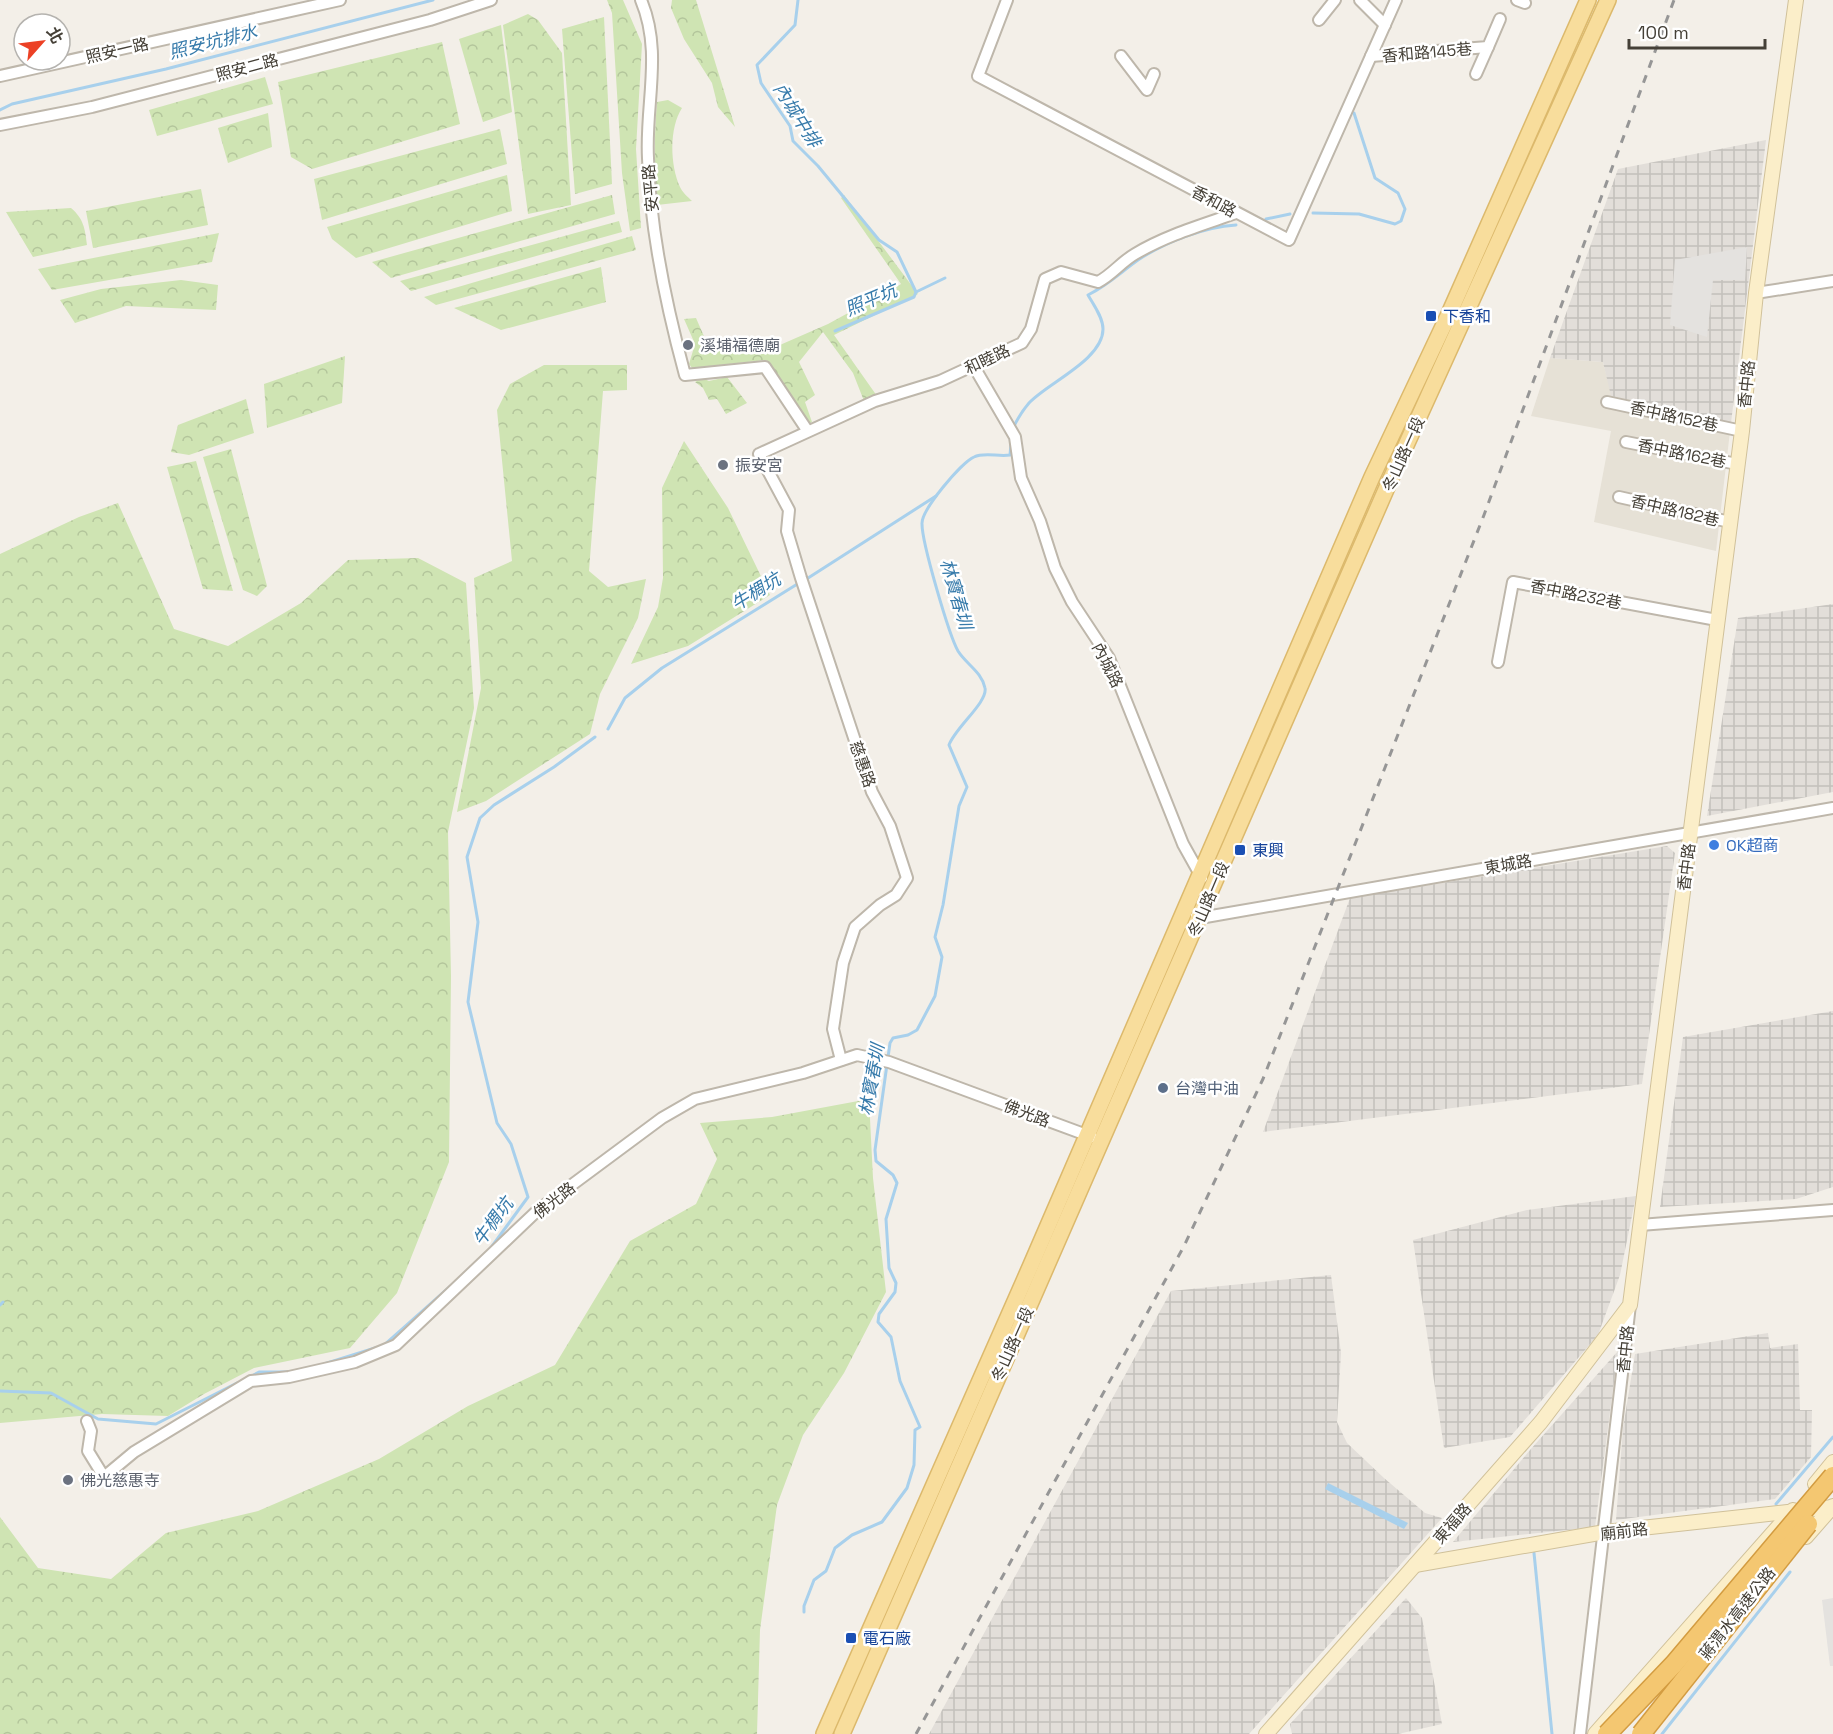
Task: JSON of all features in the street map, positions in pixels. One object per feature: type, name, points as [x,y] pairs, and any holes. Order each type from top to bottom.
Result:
[{"type":"highway","name":"蔣渭水高速公路","points":[[1607,1734],[1674,1664],[1833,1476]]},
{"type":"highway","name":"蔣渭水高速公路","points":[[1641,1734],[1833,1503]]},
{"type":"main road","name":"冬山路一段","points":[[824,1734],[1094,1139],[1214,887],[1388,485],[1588,0]]},
{"type":"main road","name":"冬山路一段","points":[[842,1734],[1094,1139],[1184,912],[1372,477],[1456,318],[1608,0]]},
{"type":"main road","points":[[1372,477],[1388,485]]},
{"type":"main road","points":[[842,1694],[856,1701]]},
{"type":"street","name":"照安一路","points":[[1,72],[317,3],[340,0]]},
{"type":"street","name":"照安二路","points":[[0,125],[115,102],[430,20],[491,0]]},
{"type":"street","name":"安平路","points":[[642,0],[649,18],[654,46],[647,156],[653,227],[685,375],[765,367],[807,430]]},
{"type":"street","name":"香和路","points":[[1007,0],[978,76],[1289,240],[1305,209],[1396,0]]},
{"type":"street","points":[[1319,21],[1335,0]]},
{"type":"street","points":[[1360,0],[1385,26]]},
{"type":"street","name":"香中路","points":[[1580,1734],[1630,1305],[1742,431],[1756,293],[1796,0]]},
{"type":"street","name":"香和路145巷","points":[[1371,56],[1488,47],[1500,19]]},
{"type":"street","points":[[1476,74],[1488,47]]},
{"type":"street","points":[[1121,56],[1147,90],[1154,74]]},
{"type":"street","name":"和睦路","points":[[759,454],[807,430],[875,401],[940,381],[1022,343],[1031,329],[1045,279],[1061,272],[1098,282],[1109,276],[1133,255],[1169,237],[1236,213]]},
{"type":"street","points":[[1756,293],[1833,281]]},
{"type":"street","name":"內城路","points":[[973,365],[1015,437],[1021,478],[1040,521],[1055,567],[1072,602],[1108,658],[1184,844],[1200,876],[1214,887]]},
{"type":"street","name":"香中路152巷","points":[[1607,402],[1742,431]]},
{"type":"street","name":"香中路162巷","points":[[1626,442],[1737,464]]},
{"type":"street","name":"慈惠路","points":[[759,454],[789,510],[787,531],[803,581],[872,792],[890,826],[907,878],[896,896],[880,905],[855,927],[843,963],[833,1029],[841,1059]]},
{"type":"street","name":"香中路182巷","points":[[1619,498],[1730,522]]},
{"type":"street","name":"香中路232巷","points":[[1498,662],[1513,582],[1717,620]]},
{"type":"street","name":"東城路","points":[[1200,918],[1690,831],[1833,808]]},
{"type":"street","points":[[1184,912],[1200,918]]},
{"type":"street","name":"佛光路","points":[[87,1421],[91,1431],[88,1451],[104,1477],[134,1452],[251,1382],[289,1377],[355,1362],[396,1345],[538,1210],[662,1118],[695,1099],[781,1079],[857,1055],[888,1062],[1094,1139]]},
{"type":"street","points":[[1640,1225],[1833,1210]]},
{"type":"street","name":"東福路","points":[[1266,1734],[1541,1422],[1630,1305]]},
{"type":"street","points":[[1595,1734],[1632,1695],[1833,1462]]},
{"type":"street","points":[[1652,1734],[1721,1636],[1833,1503]]},
{"type":"street","name":"廟前路","points":[[1415,1565],[1605,1532],[1790,1512],[1833,1503]]},
{"type":"street","points":[[1620,1734],[1632,1695]]},
{"type":"shaded area","points":[[1766,140],[1731,423],[1611,396],[1603,362],[1550,358],[1618,169]]},
{"type":"shaded area","points":[[1747,247],[1745,280],[1713,280],[1707,337],[1670,325],[1675,260]]},
{"type":"shaded area","points":[[1550,358],[1603,362],[1612,396],[1731,423],[1716,551],[1594,522],[1611,431],[1531,416]]},
{"type":"shaded area","points":[[1833,604],[1833,792],[1707,816],[1738,618]]},
{"type":"shaded area","points":[[1667,846],[1675,853],[1642,1084],[1263,1132],[1350,898]]},
{"type":"shaded area","points":[[1833,1011],[1833,1187],[1796,1199],[1660,1207],[1683,1037]]},
{"type":"shaded area","points":[[1636,1196],[1620,1275],[1598,1335],[1510,1437],[1444,1448],[1413,1240],[1527,1210]]},
{"type":"shaded area","points":[[1331,1275],[1341,1353],[1337,1422],[1347,1443],[1384,1478],[1425,1513],[1442,1518],[1249,1734],[929,1734],[1171,1291]]},
{"type":"shaded area","points":[[1768,1333],[1770,1348],[1798,1344],[1800,1410],[1812,1410],[1811,1457],[1775,1499],[1616,1520],[1623,1428],[1635,1354]]},
{"type":"shaded area","points":[[1618,1351],[1595,1527],[1453,1542],[1530,1450]]},
{"type":"shaded area","points":[[1406,1598],[1422,1618],[1442,1724],[1398,1734],[1292,1734],[1290,1724]]},
{"type":"shaded area","points":[[1833,1598],[1833,1666],[1830,1666],[1822,1600]]},
{"type":"green space","points":[[607,0],[623,0],[642,44],[636,149],[641,228],[630,231],[622,173],[612,13]]},
{"type":"green space","points":[[672,0],[696,0],[735,127],[718,107],[712,83],[684,39],[671,8]]},
{"type":"green space","points":[[528,14],[538,20],[562,53],[571,205],[528,214],[503,25]]},
{"type":"green space","points":[[604,17],[612,184],[575,194],[562,29]]},
{"type":"green space","points":[[501,25],[512,112],[483,122],[459,39]]},
{"type":"green space","points":[[442,42],[460,124],[312,169],[291,157],[278,82]]},
{"type":"green space","points":[[265,77],[273,104],[157,136],[149,110]]},
{"type":"green space","points":[[668,100],[682,108],[673,136],[674,168],[680,187],[692,201],[657,205],[655,128],[657,102]]},
{"type":"green space","points":[[268,113],[272,147],[228,163],[218,128]]},
{"type":"green space","points":[[500,129],[507,164],[322,220],[314,179]]},
{"type":"green space","points":[[507,175],[512,211],[356,258],[332,239],[327,227]]},
{"type":"green space","points":[[201,189],[208,225],[93,248],[86,211]]},
{"type":"green space","points":[[612,195],[615,214],[391,278],[372,262]]},
{"type":"green space","points":[[844,195],[918,294],[834,335],[877,396],[864,401],[853,373],[823,332],[799,362],[815,395],[805,402],[812,422],[807,425],[766,360],[692,368],[689,364],[695,344],[684,319],[696,318],[710,350],[773,348],[828,324],[901,284],[841,198]]},
{"type":"green space","points":[[71,208],[79,216],[83,225],[87,245],[33,257],[6,212]]},
{"type":"green space","points":[[619,221],[622,232],[411,291],[400,281]]},
{"type":"green space","points":[[219,233],[212,262],[52,290],[38,269]]},
{"type":"green space","points":[[632,236],[636,250],[436,305],[424,297]]},
{"type":"green space","points":[[601,267],[606,302],[501,330],[454,308]]},
{"type":"green space","points":[[181,280],[218,285],[216,310],[126,306],[75,323],[60,300],[101,289]]},
{"type":"green space","points":[[345,356],[342,403],[267,428],[264,384]]},
{"type":"green space","points":[[544,365],[627,365],[627,390],[603,391],[589,571],[608,587],[646,579],[638,618],[600,694],[590,734],[486,801],[457,812],[481,688],[474,578],[512,561],[497,410],[510,384]]},
{"type":"green space","points":[[727,377],[747,403],[726,414],[717,399],[709,400],[703,388],[695,382],[702,378],[709,381]]},
{"type":"green space","points":[[246,399],[254,433],[189,455],[171,452],[178,425]]},
{"type":"green space","points":[[684,441],[728,508],[770,595],[688,646],[631,664],[658,607],[663,578],[662,488]]},
{"type":"green space","points":[[231,449],[267,586],[257,596],[243,590],[203,457]]},
{"type":"green space","points":[[196,461],[233,591],[203,589],[167,467]]},
{"type":"green space","points":[[118,503],[174,629],[228,646],[301,603],[348,560],[418,558],[466,583],[474,708],[448,832],[451,976],[449,1162],[397,1293],[350,1348],[254,1368],[168,1416],[102,1414],[0,1423],[0,554],[79,517]]},
{"type":"green space","points":[[869,1099],[873,1178],[886,1292],[844,1373],[803,1435],[777,1505],[760,1630],[757,1734],[0,1734],[0,1517],[38,1568],[111,1579],[166,1533],[258,1511],[379,1459],[468,1406],[555,1365],[630,1241],[696,1204],[717,1159],[700,1123],[772,1117]]},
{"type":"water","points":[[1328,1483],[1408,1523],[1404,1529],[1325,1489]]},
{"type":"waterway","name":"照安坑排水","points":[[0,110],[12,104],[166,69],[433,0]]},
{"type":"waterway","name":"內城中排","points":[[798,0],[795,25],[757,65],[761,83],[790,126],[793,141],[818,166],[879,240],[897,252],[916,292]]},
{"type":"waterway","name":"林寶春圳","points":[[1313,213],[1359,214],[1395,224],[1401,221],[1405,209],[1398,193],[1375,178],[1354,113]]},
{"type":"waterway","name":"林寶春圳","points":[[1266,219],[1290,214]]},
{"type":"waterway","name":"林寶春圳","points":[[1014,426],[1037,395],[1084,361],[1101,340],[1103,329],[1101,320],[1088,295],[1160,247],[1198,232],[1236,225]]},
{"type":"waterway","name":"照平坑","points":[[835,331],[914,297],[916,292],[945,278]]},
{"type":"waterway","name":"林寶春圳","points":[[804,1612],[814,1580],[826,1571],[835,1548],[852,1535],[882,1522],[907,1488],[914,1465],[915,1430],[920,1427],[900,1381],[891,1337],[878,1322],[879,1314],[895,1292],[896,1283],[889,1268],[886,1219],[897,1183],[893,1175],[876,1161],[875,1150],[890,1043],[893,1038],[908,1035],[917,1030],[935,996],[942,957],[935,937],[943,905],[959,806],[967,787],[949,745],[985,694],[981,677],[961,656],[954,642],[931,568],[922,524],[923,517],[935,498],[968,461],[982,455],[1010,455],[1011,444]]},
{"type":"waterway","name":"牛椆坑","points":[[805,580],[936,496]]},
{"type":"waterway","name":"牛椆坑","points":[[608,729],[625,698],[662,668],[799,583]]},
{"type":"waterway","name":"牛椆坑","points":[[490,1249],[528,1197],[511,1144],[497,1123],[468,1002],[478,922],[467,857],[480,818],[494,805],[554,767],[595,737]]},
{"type":"waterway","name":"牛椆坑","points":[[384,1345],[455,1282]]},
{"type":"waterway","points":[[0,1305],[3,1302]]},
{"type":"waterway","name":"牛椆坑","points":[[324,1364],[375,1348]]},
{"type":"waterway","name":"牛椆坑","points":[[248,1378],[259,1372],[291,1372]]},
{"type":"waterway","name":"牛椆坑","points":[[0,1391],[51,1393],[98,1419],[156,1424],[237,1383]]},
{"type":"waterway","points":[[1776,1504],[1833,1437]]},
{"type":"waterway","points":[[1534,1553],[1552,1734]]},
{"type":"waterway","points":[[1662,1734],[1790,1572]]},
{"type":"railway","points":[[916,1734],[1184,1246],[1263,1079],[1484,515],[1674,0]]},
{"type":"place","name":"下香和","points":[[1431,316]]},
{"type":"place","name":"溪埔福德廟","points":[[688,345]]},
{"type":"place","name":"振安宮","points":[[723,465]]},
{"type":"place","name":"OK超商","points":[[1714,845]]},
{"type":"place","name":"東興","points":[[1240,850]]},
{"type":"place","name":"台灣中油","points":[[1163,1088]]},
{"type":"place","name":"佛光慈惠寺","points":[[68,1480]]},
{"type":"place","name":"電石廠","points":[[851,1638]]}]
